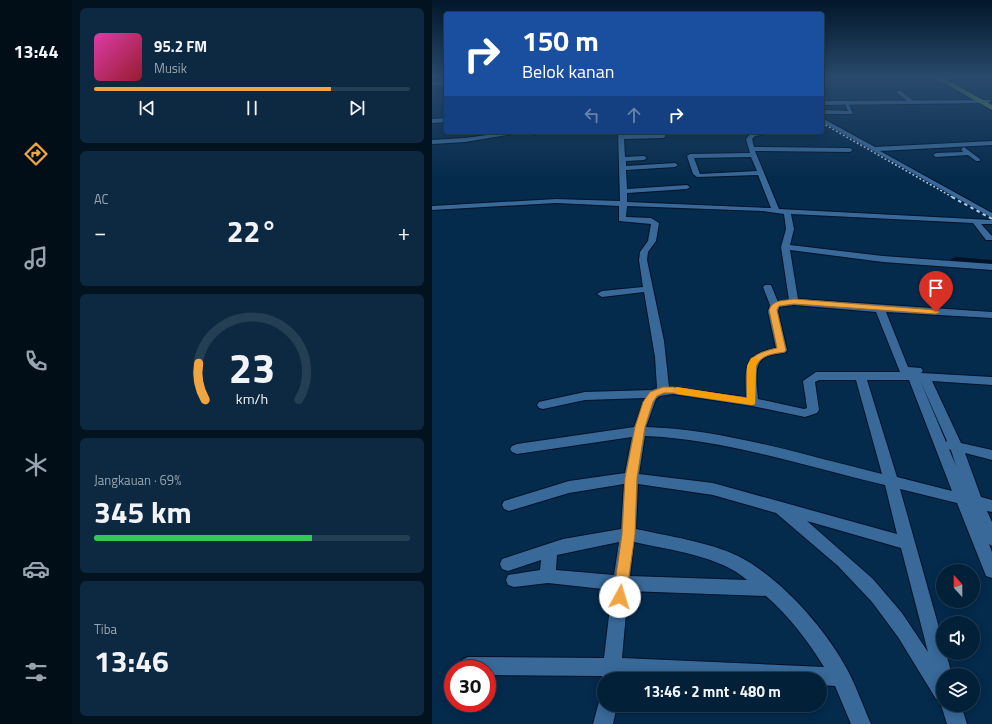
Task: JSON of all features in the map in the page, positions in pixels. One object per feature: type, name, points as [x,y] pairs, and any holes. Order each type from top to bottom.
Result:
[{"type":"street","points":[[824,112],[851,112],[850,111]]},
{"type":"street","points":[[432,121],[443,120]]},
{"type":"street","points":[[432,128],[443,120]]},
{"type":"street","points":[[824,121],[888,157],[991,221]]},
{"type":"street","points":[[432,142],[442,144],[496,134]]},
{"type":"street","points":[[612,672],[621,583],[628,534],[631,478],[639,431],[648,402],[658,392],[663,376],[656,326],[643,260],[647,248],[653,238],[654,223],[651,220],[622,219],[624,192],[621,134],[663,136]]},
{"type":"street","points":[[758,134],[750,135],[749,139],[753,153],[776,210]]},
{"type":"street","points":[[874,149],[992,143]]},
{"type":"street","points":[[959,145],[978,160]]},
{"type":"street","points":[[761,173],[699,176],[696,174],[690,156],[850,150]]},
{"type":"street","points":[[936,155],[969,153]]},
{"type":"street","points":[[622,159],[644,158]]},
{"type":"street","points":[[622,168],[675,164]]},
{"type":"street","points":[[624,192],[687,187]]},
{"type":"street","points":[[432,208],[550,201],[776,210],[787,212],[991,221]]},
{"type":"street","points":[[787,212],[790,229],[786,244],[794,302]]},
{"type":"street","points":[[974,220],[989,238]]},
{"type":"street","points":[[786,244],[992,260]]},
{"type":"street","points":[[786,244],[883,259],[992,267]]},
{"type":"street","points":[[752,402],[752,366],[755,359],[763,354],[782,350],[773,312],[775,305],[768,287]]},
{"type":"street","points":[[602,294],[648,289]]},
{"type":"street","points":[[775,305],[794,302],[880,309],[992,315]]},
{"type":"street","points":[[880,309],[912,374],[941,443],[969,500],[992,539]]},
{"type":"street","points":[[912,374],[992,381]]},
{"type":"street","points":[[912,374],[956,446],[969,500],[992,571]]},
{"type":"street","points":[[543,405],[585,396],[658,392],[690,392],[752,402],[798,412],[810,412],[813,406],[809,383],[810,378],[820,375],[992,375]]},
{"type":"street","points":[[860,375],[891,482],[941,668]]},
{"type":"street","points":[[517,449],[639,431],[666,432],[724,441],[992,506]]},
{"type":"street","points":[[941,443],[992,455]]},
{"type":"street","points":[[509,505],[569,487],[631,478],[713,489],[780,506],[907,544]]},
{"type":"street","points":[[780,506],[850,566],[878,596],[901,625],[936,681]]},
{"type":"street","points":[[769,588],[593,582],[511,572],[549,551],[586,540],[628,534],[692,548],[732,561],[749,571],[788,604],[818,641],[841,677],[861,724]]},
{"type":"street","points":[[548,576],[549,551]]},
{"type":"street","points":[[496,667],[597,672]]},
{"type":"street","points":[[827,677],[841,677]]},
{"type":"street","points":[[604,724],[606,712]]},
{"type":"street","points":[[953,712],[957,724]]},
{"type":"waterway","points":[[957,261],[992,264]]},
{"type":"railway","points":[[824,124],[954,198]]},
{"type":"railway","points":[[952,197],[992,219]]},
{"type":"slow traffic","points":[[677,390],[752,402],[752,366],[754,360]]},
{"type":"route","points":[[620,597],[628,534],[631,478],[640,427],[648,402],[653,394],[663,390],[673,390],[752,402],[752,366],[755,359],[763,354],[782,350],[773,312],[773,308],[778,304],[794,302],[818,305],[936,312]]}]
